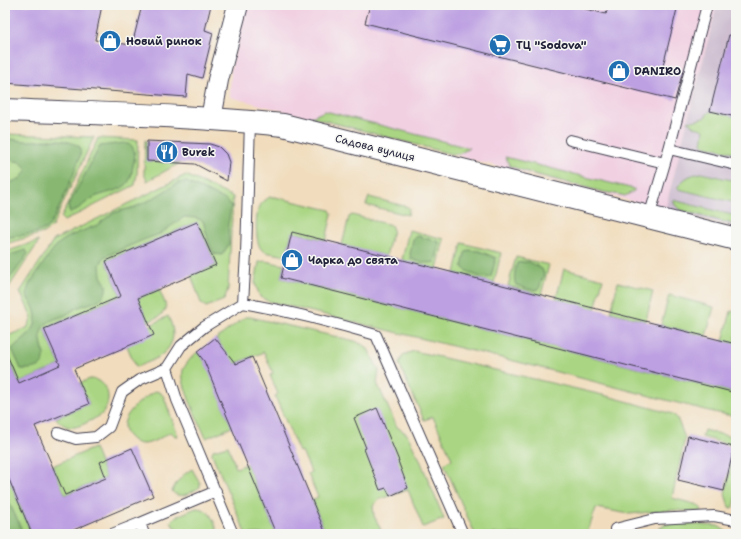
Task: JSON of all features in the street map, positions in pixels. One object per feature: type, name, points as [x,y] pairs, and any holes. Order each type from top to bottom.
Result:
[{"type":"street","points":[[211,119],[218,80],[238,5]]},
{"type":"street","name":"Садова вулиця","points":[[5,110],[149,115],[284,125],[736,239]]},
{"type":"lane","points":[[648,217],[669,149],[707,5]]},
{"type":"lane","points":[[243,303],[246,260],[250,122]]},
{"type":"lane","points":[[570,140],[665,163]]},
{"type":"lane","points":[[669,149],[736,165]]},
{"type":"lane","points":[[58,433],[76,439],[96,437],[109,427],[122,392],[139,380],[167,368],[181,346],[204,327],[243,303],[348,326],[376,335],[463,534]]},
{"type":"lane","points":[[167,368],[177,400],[233,534]]},
{"type":"lane","points":[[112,534],[216,491]]},
{"type":"lane","points":[[615,529],[655,519],[714,516],[736,520]]},
{"type":"lane","points":[[140,523],[144,534]]},
{"type":"shaded area","points":[[247,5],[717,5],[665,210],[230,97],[231,68]]},
{"type":"shaded area","points":[[717,5],[736,5],[736,228],[665,210]]},
{"type":"green space","points":[[325,111],[469,148],[459,154],[451,154],[311,117]]},
{"type":"green space","points":[[710,111],[736,117],[736,153],[702,144],[704,130],[695,127],[688,122],[704,118]]},
{"type":"green space","points":[[5,134],[94,137],[52,227],[43,233],[5,244]]},
{"type":"green space","points":[[5,138],[24,141],[67,141],[80,147],[80,155],[66,192],[49,226],[46,229],[35,233],[5,238],[5,185],[21,178],[27,169],[20,162],[5,159]]},
{"type":"green space","points":[[98,138],[138,140],[137,174],[135,185],[64,221],[61,218]]},
{"type":"green space","points":[[145,140],[147,141],[147,161],[180,163],[147,181],[144,173]]},
{"type":"green space","points":[[124,143],[131,145],[135,155],[131,175],[126,185],[118,190],[91,199],[70,213],[68,206],[100,146]]},
{"type":"green space","points":[[505,157],[634,189],[634,191],[625,196],[603,192],[530,173],[510,166]]},
{"type":"green space","points":[[701,173],[736,181],[736,203],[677,188],[687,178]]},
{"type":"green space","points":[[186,175],[233,197],[228,289],[224,300],[206,307],[201,303],[191,275],[216,265],[197,222],[106,261],[121,296],[44,329],[60,365],[19,383],[5,349],[5,337],[27,328],[32,317],[20,292],[54,240]]},
{"type":"green space","points":[[186,182],[226,200],[231,205],[228,225],[229,244],[222,255],[214,254],[209,243],[203,221],[196,218],[184,217],[160,234],[104,257],[100,265],[101,276],[107,286],[105,294],[96,301],[79,307],[46,324],[42,330],[41,337],[44,359],[41,365],[34,368],[21,369],[12,349],[29,333],[35,324],[36,319],[34,309],[28,299],[27,294],[28,288],[51,252],[58,244],[68,237],[97,225],[113,213],[135,207],[178,183]]},
{"type":"green space","points":[[270,197],[330,210],[332,214],[326,240],[292,232],[286,256],[262,250],[257,236],[257,217],[261,205]]},
{"type":"green space","points":[[369,197],[408,207],[408,215],[366,205]]},
{"type":"green space","points":[[673,200],[736,216],[736,225],[680,210],[675,205]]},
{"type":"green space","points":[[352,215],[391,225],[393,230],[386,256],[342,245],[349,217]]},
{"type":"green space","points":[[409,230],[444,239],[437,269],[402,260]]},
{"type":"green space","points":[[418,236],[439,242],[435,262],[429,263],[411,259],[410,254],[413,239]]},
{"type":"green space","points":[[38,241],[38,243],[5,293],[5,252]]},
{"type":"green space","points":[[462,243],[501,253],[494,283],[455,273]]},
{"type":"green space","points":[[25,250],[28,253],[5,285],[5,257]]},
{"type":"green space","points":[[468,250],[479,251],[496,258],[491,277],[476,275],[462,267],[465,253]]},
{"type":"green space","points":[[516,257],[549,265],[541,295],[508,286]]},
{"type":"green space","points":[[265,261],[284,265],[281,278],[736,393],[736,417],[268,301],[260,297],[255,283],[259,262]]},
{"type":"green space","points":[[529,262],[542,269],[544,274],[539,289],[530,290],[516,285],[514,277],[517,263]]},
{"type":"green space","points":[[564,269],[603,279],[595,309],[556,299]]},
{"type":"green space","points":[[618,282],[653,291],[646,321],[611,312]]},
{"type":"green space","points":[[159,289],[166,309],[160,316],[148,322],[138,298]]},
{"type":"green space","points":[[669,295],[714,307],[706,336],[661,325]]},
{"type":"green space","points":[[731,311],[736,312],[736,344],[723,341]]},
{"type":"green space","points":[[168,316],[172,326],[173,335],[171,343],[162,355],[136,367],[127,346],[149,326]]},
{"type":"green space","points":[[245,317],[355,341],[367,347],[379,371],[377,383],[397,427],[407,434],[418,455],[444,519],[423,527],[408,490],[378,500],[373,506],[374,516],[383,534],[326,534],[312,500],[318,497],[308,474],[311,472],[302,451],[299,452],[275,396],[278,394],[270,375],[273,373],[264,352],[210,374],[232,427],[206,438],[187,394],[184,384],[183,370],[197,352],[205,362],[222,347],[216,339]]},
{"type":"green space","points":[[414,351],[611,397],[673,414],[677,418],[685,438],[672,498],[698,505],[702,510],[701,512],[673,510],[629,514],[596,508],[587,534],[475,534],[444,464],[452,459],[433,417],[424,420],[399,364],[403,355]]},
{"type":"green space","points":[[90,379],[101,383],[107,392],[107,403],[102,414],[78,426],[69,427],[60,423],[56,418],[89,404],[80,383]]},
{"type":"green space","points":[[156,391],[161,393],[164,397],[178,436],[175,436],[171,432],[150,443],[137,443],[129,437],[125,430],[124,424],[131,410]]},
{"type":"green space","points":[[704,430],[736,438],[736,498],[734,507],[732,508],[729,507],[725,494],[735,446],[702,437]]},
{"type":"green space","points":[[228,446],[236,468],[247,464],[276,534],[246,534],[212,454],[213,450]]},
{"type":"green space","points":[[94,448],[106,478],[65,495],[52,466]]},
{"type":"green space","points":[[192,469],[200,483],[200,487],[186,495],[175,494],[172,491],[176,484]]},
{"type":"green space","points":[[5,470],[32,534],[5,534]]},
{"type":"green space","points":[[5,492],[9,503],[23,534],[5,534]]},
{"type":"green space","points":[[196,508],[209,513],[219,534],[187,534],[173,526],[171,521],[175,517]]},
{"type":"green space","points":[[674,523],[718,526],[727,532],[727,534],[652,534],[664,525]]},
{"type":"building","name":"Новий ринок","points":[[5,5],[102,5],[95,40],[132,45],[142,5],[211,5],[205,30],[213,33],[202,78],[188,74],[186,97],[5,83]]},
{"type":"building","points":[[370,5],[569,5],[606,14],[609,5],[678,5],[663,66],[683,71],[675,100],[365,23]]},
{"type":"building","points":[[729,35],[736,36],[736,117],[710,111]]},
{"type":"building","points":[[147,141],[210,144],[219,147],[226,154],[229,162],[227,181],[195,164],[147,161]]},
{"type":"building","points":[[197,222],[216,265],[138,298],[154,335],[74,369],[89,404],[35,426],[65,495],[106,478],[100,462],[132,448],[153,496],[64,534],[32,534],[5,470],[5,350],[19,383],[60,365],[44,329],[121,296],[106,261]]},
{"type":"building","points":[[292,232],[736,344],[736,393],[281,278]]},
{"type":"building","points":[[215,338],[236,364],[252,357],[326,534],[276,534],[204,361],[197,352]]},
{"type":"building","points":[[377,408],[399,461],[408,488],[390,496],[386,488],[380,490],[354,418]]},
{"type":"building","points":[[688,436],[734,447],[724,491],[678,480]]},
{"type":"place","name":"Новий ринок","points":[[110,41]]},
{"type":"place","name":"ТЦ \"Sodova\"","points":[[500,45]]},
{"type":"place","name":"DANIRO","points":[[619,71]]},
{"type":"place","name":"Burek","points":[[167,152]]},
{"type":"place","name":"Чарка до свята","points":[[292,260]]}]
